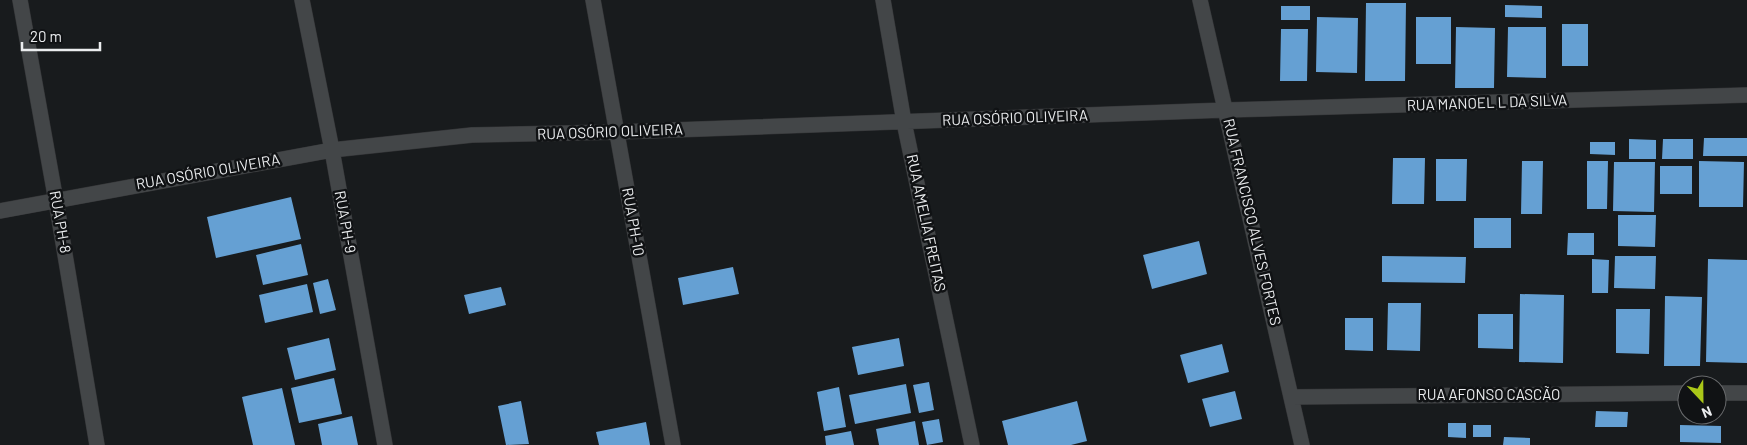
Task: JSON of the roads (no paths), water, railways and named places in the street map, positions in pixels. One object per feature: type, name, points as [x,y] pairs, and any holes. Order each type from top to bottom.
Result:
[{"type":"street","name":"RUA PH-8","points":[[20,0],[56,201],[96,445]]},
{"type":"street","name":"RUA PH-9","points":[[302,0],[332,150],[385,445]]},
{"type":"street","name":"RUA PH-10","points":[[592,0],[673,445]]},
{"type":"street","name":"RUA AMELIA FREITAS","points":[[882,0],[904,122],[972,445]]},
{"type":"street","name":"RUA FRANCISCO ALVES FORTES","points":[[1200,0],[1302,445]]},
{"type":"street","name":"RUA MANOEL L DA SILVA","points":[[1226,110],[1747,95]]},
{"type":"street","name":"RUA OSÓRIO OLIVEIRA","points":[[0,211],[193,174],[332,150],[472,135],[617,132],[1226,110]]},
{"type":"street","points":[[1727,393],[1747,393]]},
{"type":"street","name":"RUA AFONSO CASCÃO","points":[[1291,397],[1677,394]]}]
